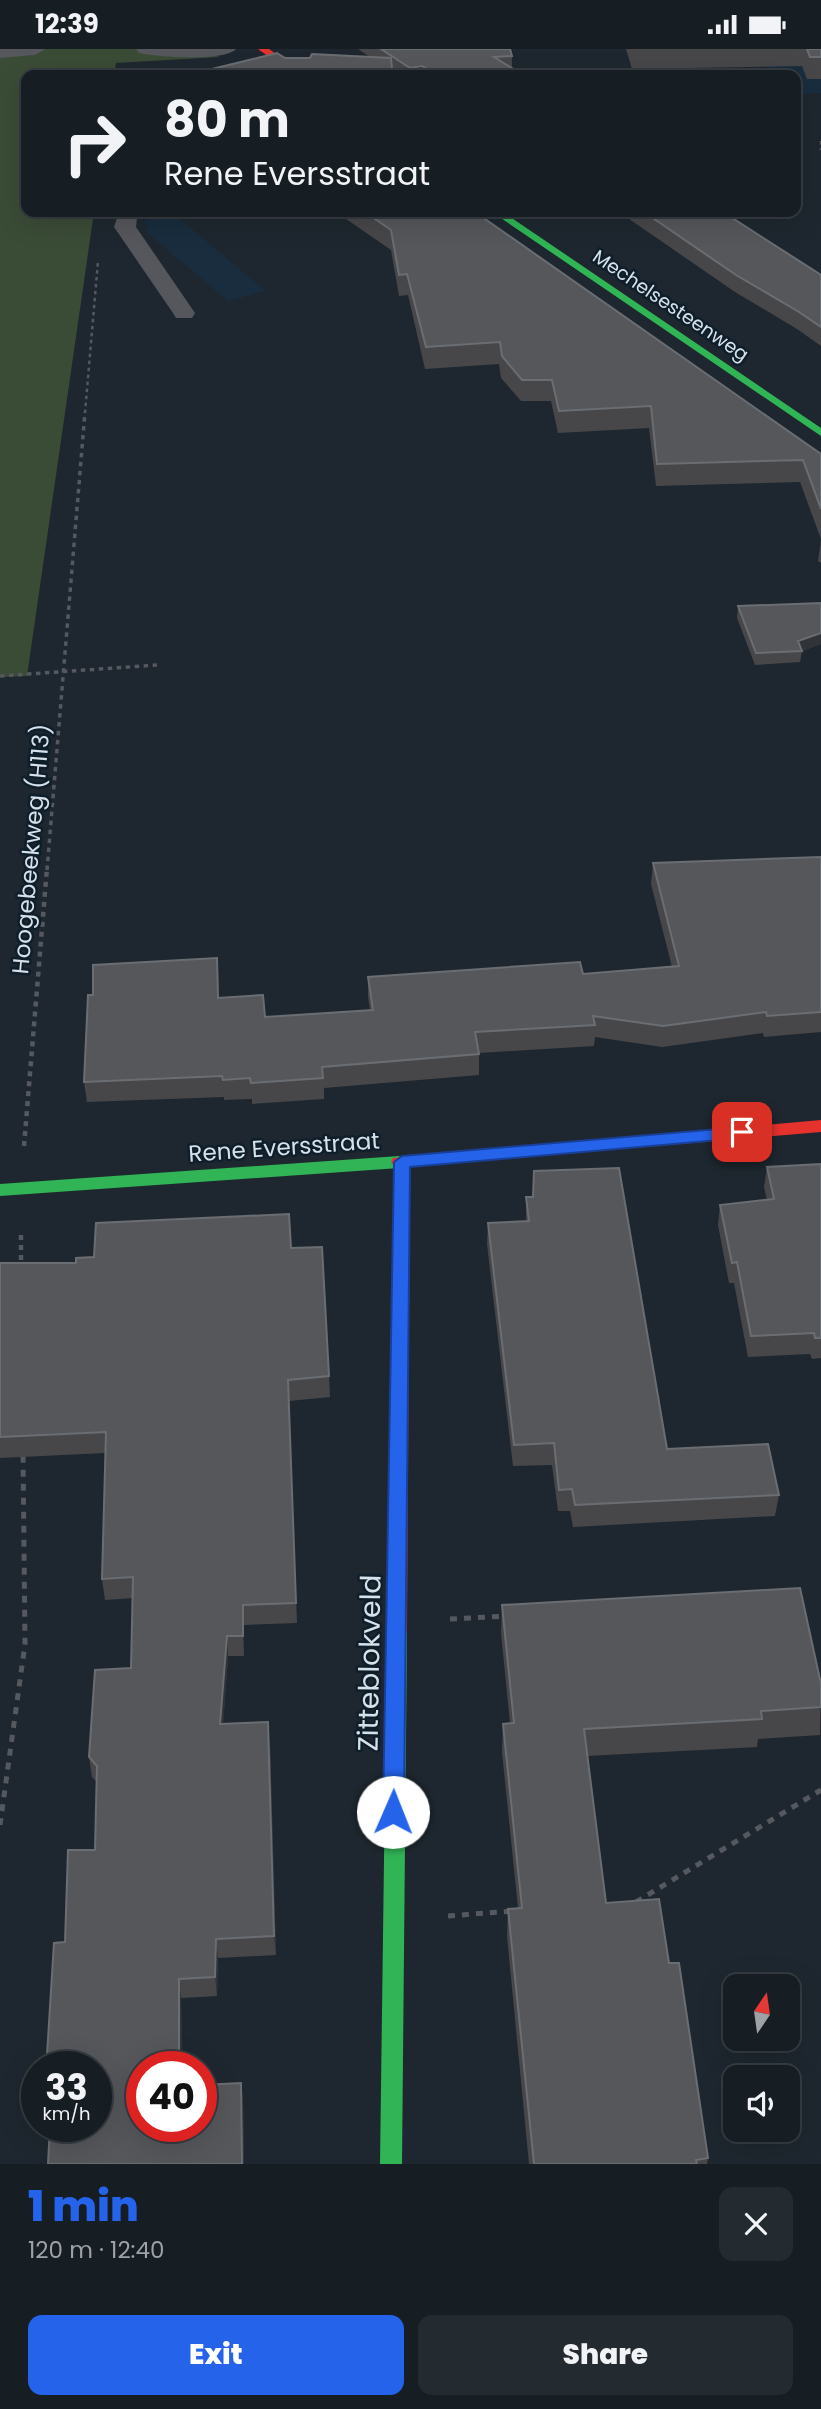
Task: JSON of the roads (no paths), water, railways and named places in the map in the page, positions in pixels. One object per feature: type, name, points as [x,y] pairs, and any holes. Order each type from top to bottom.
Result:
[{"type":"street","points":[[263,49],[293,70]]},
{"type":"street","name":"Mechelsesteenweg","points":[[504,217],[821,433]]},
{"type":"street","name":"Rene Eversstraat","points":[[0,1189],[402,1162],[821,1126]]},
{"type":"street","name":"Zitteblokveld","points":[[391,2164],[402,1162]]},
{"type":"lane","points":[[0,52],[35,49]]},
{"type":"lane","points":[[146,49],[160,52],[226,49]]},
{"type":"lane","points":[[127,217],[125,227],[184,313]]}]
